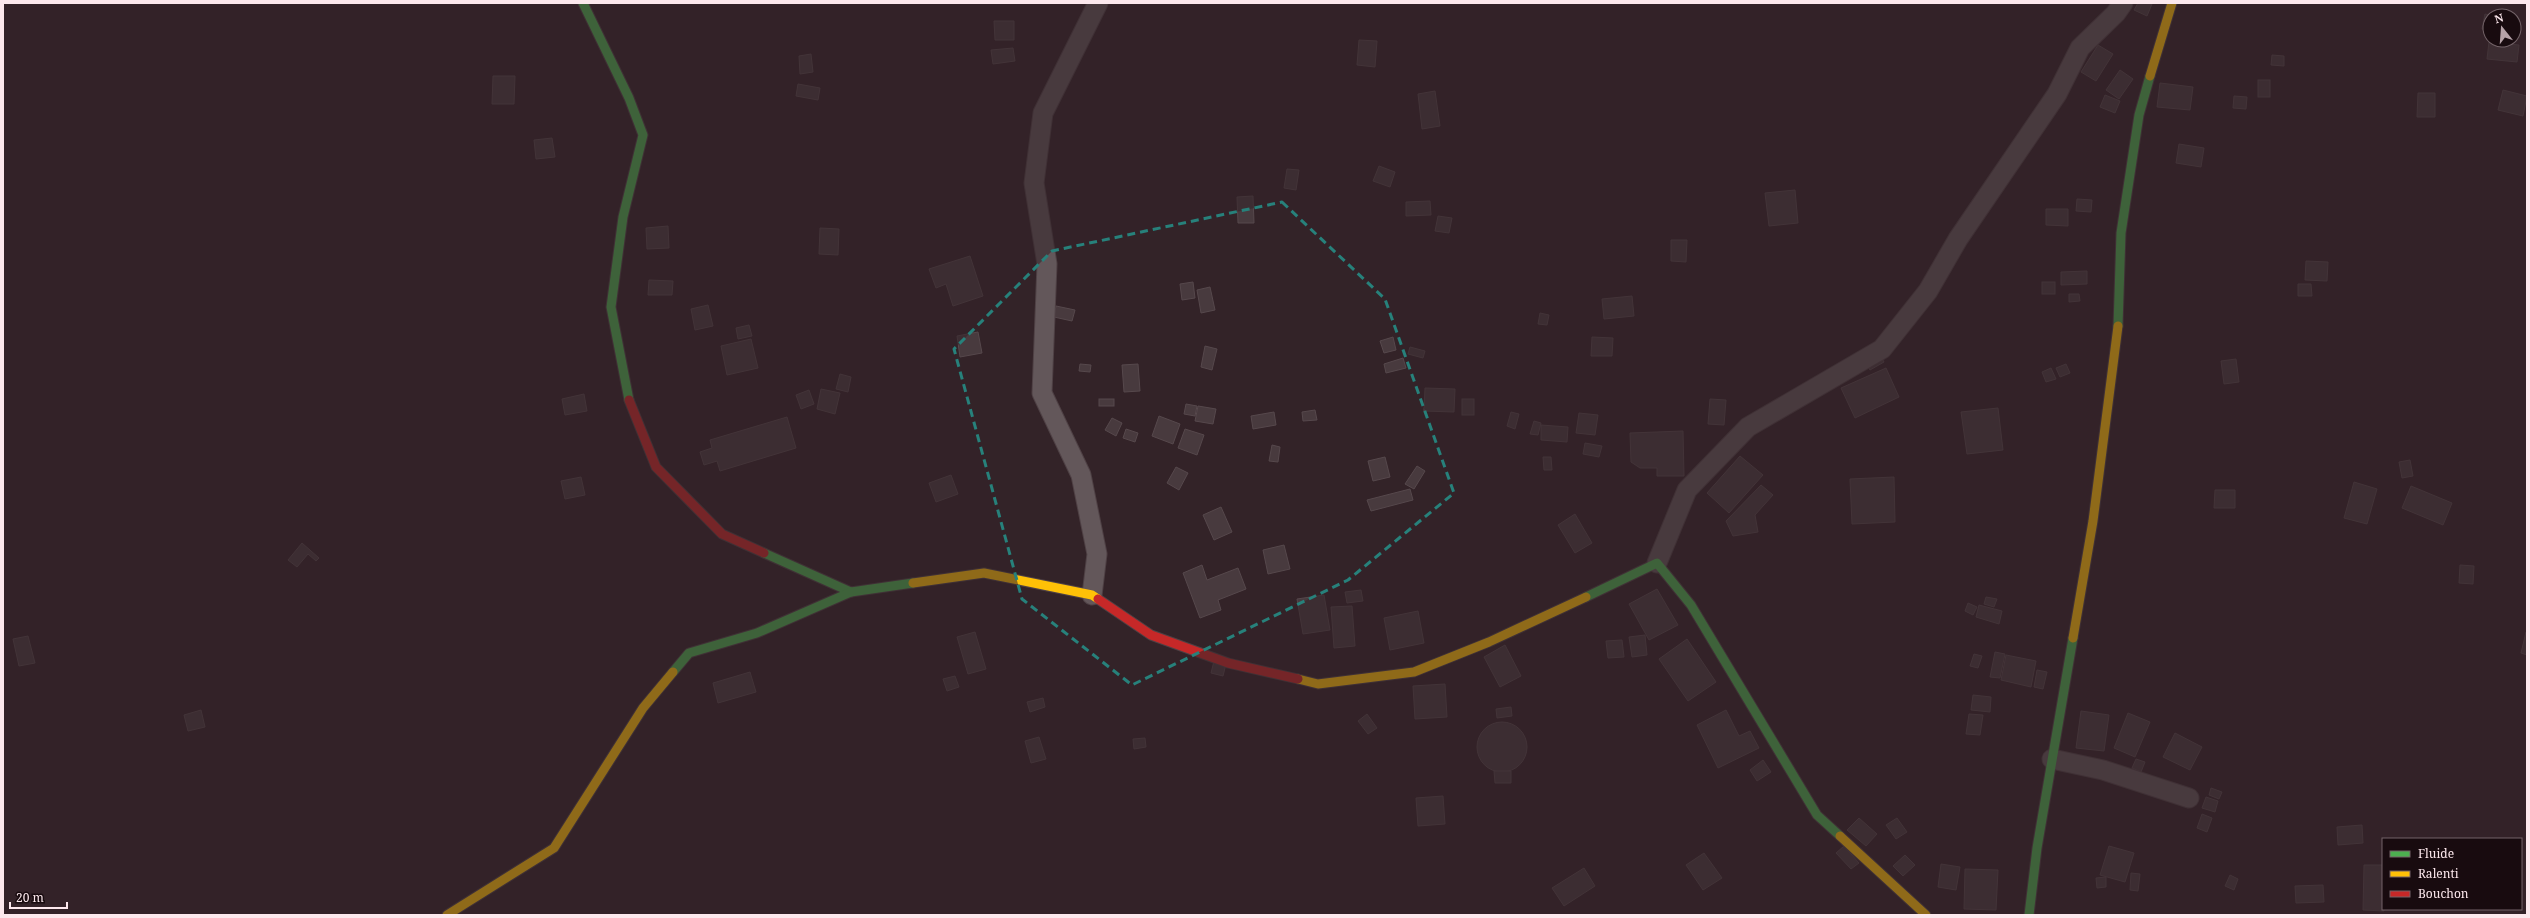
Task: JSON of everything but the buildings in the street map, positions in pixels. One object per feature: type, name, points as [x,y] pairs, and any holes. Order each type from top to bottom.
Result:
[{"type":"street","points":[[583,3],[629,98],[643,135],[623,217],[610,307],[627,394],[656,467],[722,534],[851,592]]},
{"type":"street","points":[[1092,595],[1097,554],[1081,475],[1042,393],[1047,264],[1034,183],[1042,113],[1098,3]]},
{"type":"street","points":[[447,915],[554,848],[643,708],[689,653],[757,633],[851,592],[984,573],[1092,595],[1151,635],[1228,663],[1318,684],[1414,672],[1489,642],[1657,564],[1687,490],[1748,427],[1882,349],[1928,291],[1958,239],[2057,94],[2080,48],[2116,13],[2123,3]]},
{"type":"street","points":[[2029,915],[2052,759],[2095,506],[2118,327],[2121,233],[2139,115],[2172,3]]},
{"type":"street","points":[[1657,564],[1691,605],[1817,815],[1926,915]]},
{"type":"street","points":[[2052,759],[2103,770],[2189,798]]},
{"type":"highlighted area","points":[[1282,202],[1385,299],[1454,493],[1348,580],[1132,685],[1022,599],[954,349],[1052,251]]},
{"type":"traffic: fast","points":[[583,3],[629,98],[643,135],[623,217],[611,307],[629,400]]},
{"type":"traffic: fast","points":[[2118,326],[2121,233],[2139,115],[2150,76]]},
{"type":"traffic: fast","points":[[764,553],[851,592]]},
{"type":"traffic: fast","points":[[1586,597],[1657,563],[1691,605],[1817,815],[1840,836]]},
{"type":"traffic: fast","points":[[673,672],[689,653],[757,633],[851,592],[913,583]]},
{"type":"traffic: fast","points":[[2029,915],[2037,848],[2073,638]]},
{"type":"traffic: slow","points":[[2150,76],[2172,3]]},
{"type":"traffic: slow","points":[[2073,638],[2093,521],[2118,326]]},
{"type":"traffic: slow","points":[[913,583],[984,573],[1092,595],[1098,599]]},
{"type":"traffic: slow","points":[[1298,679],[1318,684],[1414,672],[1489,642],[1586,597]]},
{"type":"traffic: slow","points":[[447,915],[554,848],[643,708],[673,672]]},
{"type":"traffic: slow","points":[[1840,836],[1926,915]]},
{"type":"traffic: jam","points":[[629,400],[656,467],[722,534],[764,553]]},
{"type":"traffic: jam","points":[[1098,599],[1151,635],[1228,663],[1298,679]]}]
